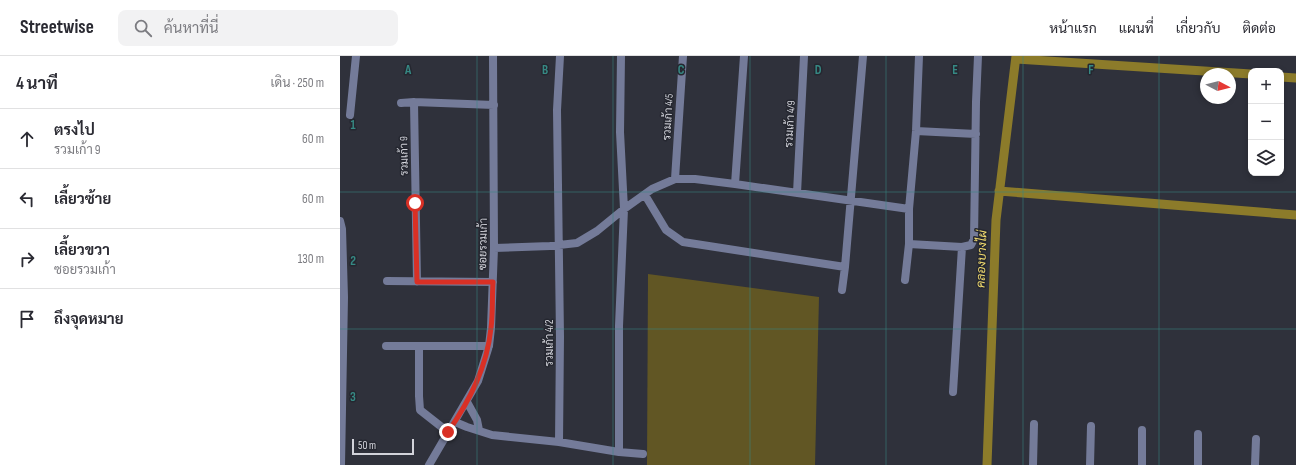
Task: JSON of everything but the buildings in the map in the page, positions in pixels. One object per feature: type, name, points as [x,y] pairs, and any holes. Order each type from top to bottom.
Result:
[{"type":"street","points":[[350,115],[356,56]]},
{"type":"street","name":"ซอยรวมเก้า","points":[[429,465],[478,381],[488,346],[491,328],[494,248],[493,56]]},
{"type":"street","name":"รวมเก้า 4/2","points":[[559,442],[560,337],[557,110],[560,56]]},
{"type":"street","points":[[619,452],[619,326],[624,209],[620,132],[621,56]]},
{"type":"street","name":"รวมเก้า 4/5","points":[[676,179],[683,56]]},
{"type":"street","points":[[735,184],[744,56]]},
{"type":"street","name":"รวมเก้า 4/9","points":[[797,193],[804,56]]},
{"type":"street","points":[[842,290],[863,56]]},
{"type":"street","points":[[905,280],[909,244],[909,209],[916,131],[919,56]]},
{"type":"street","points":[[909,244],[962,247],[971,245],[974,239],[978,56]]},
{"type":"street","points":[[401,103],[414,102],[494,105]]},
{"type":"street","name":"รวมเก้า 9","points":[[414,102],[417,282]]},
{"type":"street","points":[[916,131],[976,134]]},
{"type":"street","points":[[494,248],[576,243],[597,231],[652,189],[676,179],[695,179],[735,184],[909,209]]},
{"type":"street","points":[[644,195],[666,230],[683,242],[845,267]]},
{"type":"street","points":[[340,221],[342,229],[344,297],[341,465]]},
{"type":"street","points":[[954,392],[962,247]]},
{"type":"street","points":[[387,281],[493,282]]},
{"type":"street","points":[[386,346],[488,346]]},
{"type":"street","points":[[419,346],[420,410],[448,432]]},
{"type":"street","points":[[467,402],[477,420],[479,430]]},
{"type":"street","points":[[455,422],[492,435],[559,442],[619,452],[643,454]]},
{"type":"street","points":[[1033,465],[1034,424]]},
{"type":"street","points":[[1090,465],[1091,426]]},
{"type":"street","points":[[1142,430],[1142,465]]},
{"type":"street","points":[[1198,434],[1198,465]]},
{"type":"street","points":[[1256,439],[1256,465]]},
{"type":"shaded area","points":[[648,274],[819,297],[815,465],[647,465]]},
{"type":"waterway","name":"คลองบางไผ่","points":[[987,465],[996,220],[1016,56]]},
{"type":"waterway","points":[[1016,59],[1248,74]]},
{"type":"waterway","points":[[1284,77],[1296,78]]},
{"type":"waterway","points":[[999,191],[1296,215]]},
{"type":"route","points":[[415,203],[417,282],[493,282],[491,328],[483,367],[478,381],[448,432]]}]
